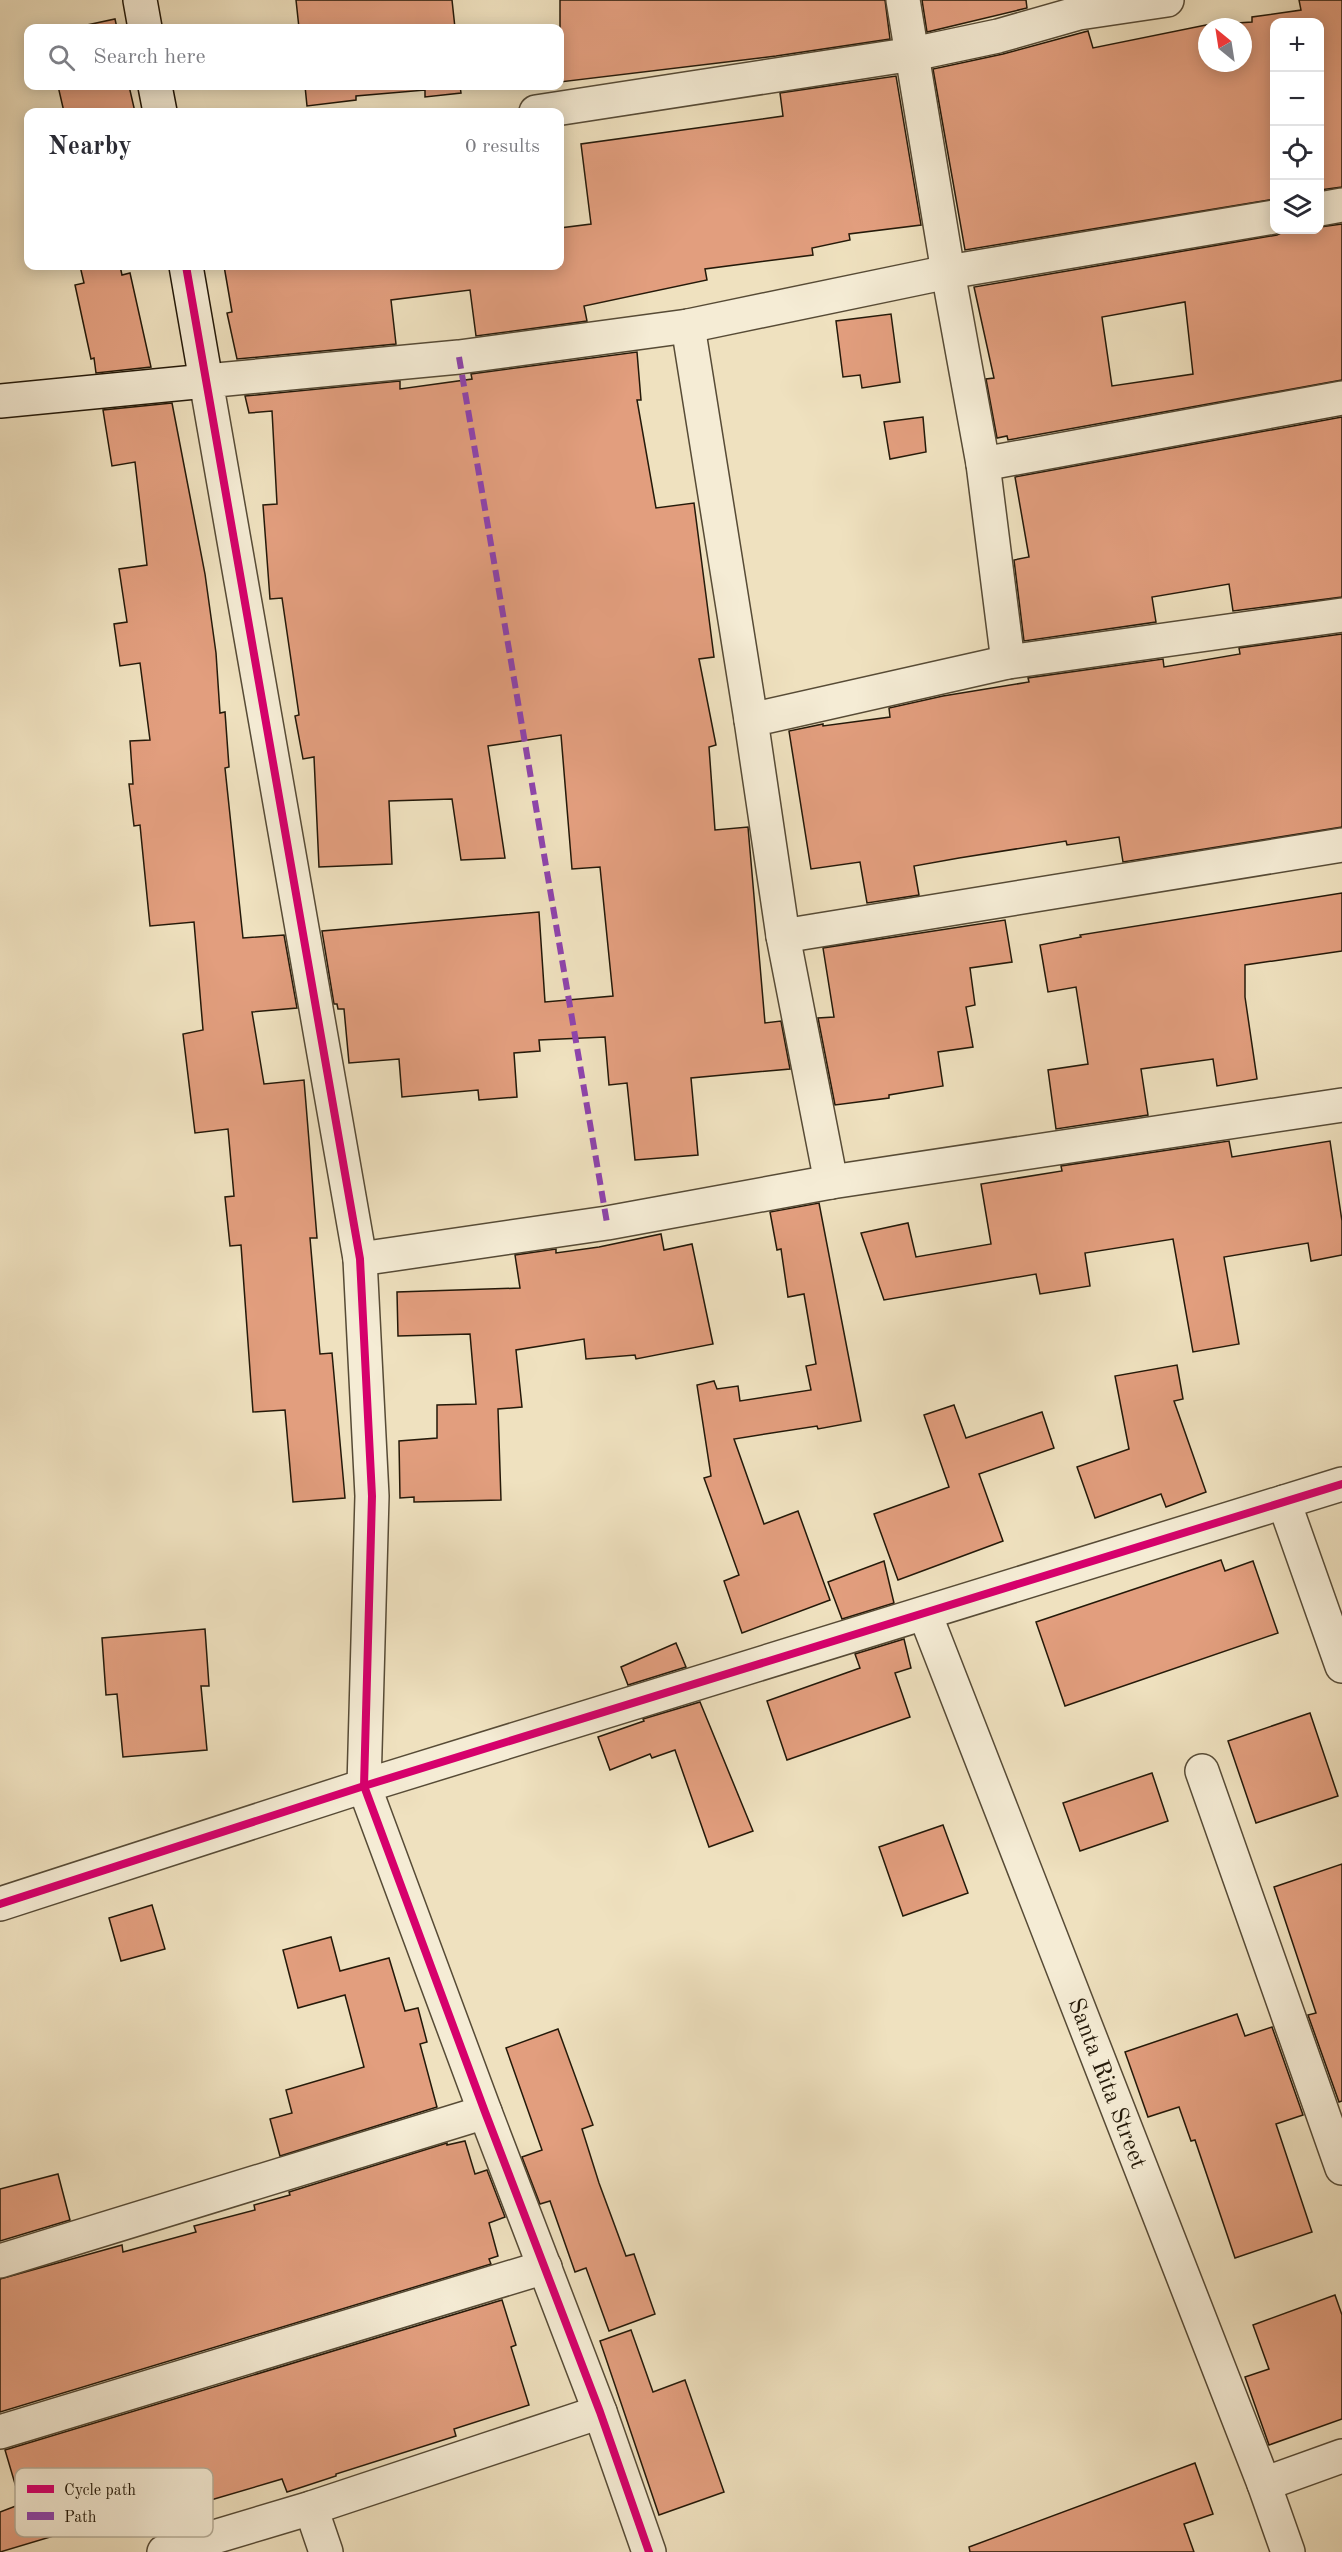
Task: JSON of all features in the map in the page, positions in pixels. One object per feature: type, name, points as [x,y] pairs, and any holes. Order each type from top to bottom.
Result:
[{"type":"street","points":[[140,0],[144,24]]},
{"type":"street","points":[[903,0],[948,272],[983,464],[1008,663]]},
{"type":"street","points":[[562,108],[913,54],[998,36],[1079,14],[1167,0]]},
{"type":"street","points":[[156,90],[159,108]]},
{"type":"street","points":[[1324,208],[1342,205]]},
{"type":"street","points":[[0,401],[459,357],[688,326],[948,272],[1270,218]]},
{"type":"street","points":[[187,270],[360,1259],[372,1496],[364,1786],[600,2412],[649,2552]]},
{"type":"street","points":[[688,326],[783,936],[831,1182]]},
{"type":"street","points":[[983,464],[1342,398]]},
{"type":"street","points":[[751,720],[1008,663],[1342,615]]},
{"type":"street","points":[[783,936],[1342,845]]},
{"type":"street","points":[[360,1259],[606,1223],[831,1182],[1342,1106]]},
{"type":"street","points":[[0,1904],[364,1786],[1342,1484]]},
{"type":"street","points":[[1284,1502],[1342,1666]]},
{"type":"street","name":"Santa Rita Street","points":[[925,1614],[1264,2484],[1288,2552]]},
{"type":"street","points":[[1202,1771],[1342,2168]]},
{"type":"street","points":[[0,2261],[485,2112]]},
{"type":"street","points":[[0,2432],[545,2267]]},
{"type":"street","points":[[164,2552],[311,2508],[600,2412]]},
{"type":"street","points":[[1264,2484],[1342,2456]]},
{"type":"street","points":[[311,2508],[326,2552]]},
{"type":"building","points":[[296,0],[452,0],[455,24],[299,24]]},
{"type":"building","points":[[560,0],[885,0],[890,39],[776,56],[564,82],[564,24],[560,24]]},
{"type":"building","points":[[922,0],[1026,0],[1027,8],[927,32]]},
{"type":"building","points":[[1299,0],[1342,0],[1342,187],[1324,189],[1324,18],[1270,18],[1270,200],[965,250],[933,69],[1003,54],[1088,31],[1093,48],[1198,27],[1198,72],[1252,72],[1252,17],[1301,10]]},
{"type":"building","points":[[115,19],[116,24],[92,24]]},
{"type":"building","points":[[896,76],[921,225],[849,234],[850,240],[812,248],[813,255],[705,269],[707,280],[584,306],[587,321],[476,336],[470,290],[391,300],[396,344],[237,359],[227,313],[232,312],[225,270],[564,270],[564,227],[591,224],[581,144],[783,116],[780,93]]},
{"type":"building","points":[[59,90],[130,90],[134,108],[63,108]]},
{"type":"building","points":[[305,90],[425,90],[356,96],[356,100],[307,106]]},
{"type":"building","points":[[425,90],[461,90],[461,93],[425,97]]},
{"type":"building","points":[[1342,224],[1342,380],[1008,440],[1007,436],[997,438],[986,379],[994,378],[974,287],[1277,235],[1324,234],[1324,226]],"holes":[[[1185,302],[1193,374],[1112,386],[1102,317]]]},
{"type":"building","points":[[81,270],[121,270],[122,275],[130,273],[151,367],[96,373],[75,285],[84,283]]},
{"type":"building","points":[[891,314],[900,382],[862,388],[860,375],[843,377],[836,321]]},
{"type":"building","points":[[637,352],[641,400],[637,400],[656,508],[694,503],[714,657],[699,659],[716,745],[709,747],[715,830],[748,827],[765,1023],[781,1021],[790,1069],[691,1078],[698,1155],[635,1160],[627,1083],[609,1085],[605,1037],[539,1040],[540,1051],[514,1053],[517,1097],[479,1100],[478,1090],[402,1097],[399,1059],[349,1063],[344,1009],[338,1009],[337,1004],[334,1004],[322,931],[539,912],[545,1002],[613,996],[600,867],[572,869],[561,735],[488,746],[505,858],[461,860],[452,799],[389,801],[392,864],[319,867],[314,757],[303,759],[295,716],[299,715],[282,598],[270,599],[263,505],[277,504],[272,411],[249,413],[245,396],[400,381],[400,389],[472,379],[471,374]]},
{"type":"building","points":[[172,403],[205,574],[216,653],[220,713],[225,712],[229,767],[225,768],[243,938],[284,935],[297,1008],[252,1012],[264,1084],[304,1080],[317,1238],[310,1238],[320,1354],[332,1353],[345,1498],[293,1502],[285,1410],[253,1412],[241,1245],[230,1246],[225,1197],[234,1196],[228,1129],[195,1133],[183,1034],[203,1030],[194,922],[150,926],[140,825],[134,826],[129,784],[133,784],[130,741],[150,740],[140,663],[120,666],[114,624],[127,622],[119,569],[147,565],[135,462],[112,466],[103,410]]},
{"type":"building","points":[[923,417],[926,452],[890,459],[884,422]]},
{"type":"building","points":[[1342,417],[1342,597],[1233,611],[1229,584],[1152,597],[1156,622],[1024,641],[1014,560],[1029,557],[1015,477]]},
{"type":"building","points":[[1342,634],[1342,827],[1123,862],[1119,837],[1067,845],[1066,841],[959,858],[914,866],[919,895],[867,903],[860,862],[811,869],[789,731],[823,724],[823,726],[890,717],[889,708],[943,696],[1029,682],[1028,678],[1163,659],[1164,667],[1240,654],[1239,648]]},
{"type":"building","points":[[1342,893],[1342,951],[1245,965],[1245,997],[1257,1079],[1217,1086],[1213,1059],[1141,1069],[1148,1115],[1056,1129],[1048,1070],[1088,1064],[1076,987],[1048,992],[1040,945],[1081,937],[1080,935]]},
{"type":"building","points":[[1005,920],[1012,962],[970,968],[975,1005],[966,1007],[973,1047],[938,1052],[943,1086],[889,1095],[889,1098],[835,1105],[818,1018],[834,1017],[823,948]]},
{"type":"building","points":[[1229,1141],[1232,1157],[1330,1141],[1342,1221],[1342,1255],[1311,1261],[1308,1243],[1224,1257],[1239,1344],[1193,1352],[1173,1239],[1085,1253],[1090,1286],[1040,1294],[1036,1274],[884,1300],[861,1233],[908,1223],[916,1257],[991,1244],[981,1184],[1062,1171],[1061,1166]]},
{"type":"building","points":[[819,1203],[861,1421],[818,1429],[817,1426],[734,1439],[764,1524],[798,1511],[830,1600],[742,1633],[724,1581],[739,1575],[704,1478],[711,1476],[697,1385],[714,1381],[717,1389],[738,1386],[740,1401],[811,1390],[806,1366],[816,1364],[804,1294],[788,1297],[781,1249],[777,1250],[770,1212]]},
{"type":"building","points":[[661,1234],[664,1250],[692,1244],[713,1344],[636,1359],[635,1355],[586,1359],[584,1339],[516,1350],[522,1407],[498,1409],[501,1500],[414,1502],[414,1497],[400,1498],[399,1441],[437,1438],[437,1405],[476,1404],[470,1334],[398,1336],[397,1292],[520,1288],[515,1255],[556,1249],[556,1253],[599,1247]]},
{"type":"building","points":[[1177,1365],[1183,1399],[1174,1401],[1206,1492],[1166,1507],[1161,1494],[1095,1518],[1077,1467],[1129,1449],[1115,1376]]},
{"type":"building","points":[[954,1405],[966,1438],[1042,1412],[1054,1448],[979,1474],[1003,1541],[898,1580],[874,1514],[949,1487],[924,1415]]},
{"type":"building","points":[[1221,1560],[1225,1571],[1253,1561],[1278,1633],[1065,1706],[1036,1622]]},
{"type":"building","points":[[884,1561],[894,1603],[842,1619],[828,1582]]},
{"type":"building","points":[[205,1629],[209,1686],[201,1686],[207,1750],[123,1757],[117,1694],[106,1695],[102,1638]]},
{"type":"building","points":[[904,1639],[911,1668],[895,1673],[910,1717],[787,1760],[767,1701],[860,1668],[855,1654]]},
{"type":"building","points":[[676,1643],[686,1667],[628,1685],[621,1667]]},
{"type":"building","points":[[700,1702],[753,1831],[709,1847],[675,1750],[652,1758],[650,1754],[610,1770],[598,1737],[644,1721],[643,1719]]},
{"type":"building","points":[[1310,1713],[1338,1796],[1256,1823],[1228,1741]]},
{"type":"building","points":[[1152,1773],[1168,1821],[1080,1851],[1063,1803]]},
{"type":"building","points":[[943,1825],[968,1893],[903,1916],[879,1847]]},
{"type":"building","points":[[1342,1864],[1342,2101],[1339,2102],[1308,2015],[1316,2013],[1274,1887]]},
{"type":"building","points":[[152,1905],[165,1949],[121,1961],[109,1918]]},
{"type":"building","points":[[331,1937],[340,1971],[389,1958],[405,2011],[418,2008],[427,2042],[420,2044],[437,2107],[280,2156],[270,2119],[292,2113],[286,2090],[364,2067],[345,1995],[298,2008],[283,1950]]},
{"type":"building","points":[[1237,2014],[1245,2036],[1272,2027],[1303,2115],[1276,2124],[1312,2232],[1235,2258],[1195,2140],[1191,2141],[1179,2107],[1148,2117],[1125,2052]]},
{"type":"building","points":[[558,2029],[593,2125],[582,2129],[599,2183],[626,2256],[634,2254],[655,2314],[609,2331],[586,2268],[575,2272],[550,2201],[540,2204],[522,2157],[542,2150],[506,2048]]},
{"type":"building","points":[[465,2141],[475,2174],[487,2170],[505,2217],[489,2223],[498,2256],[489,2259],[491,2264],[0,2412],[0,2279],[122,2245],[123,2252],[196,2232],[194,2226],[255,2210],[254,2205],[290,2195],[289,2192],[447,2143],[447,2145]]},
{"type":"building","points":[[58,2174],[70,2220],[0,2241],[0,2189]]},
{"type":"building","points":[[1335,2295],[1342,2315],[1342,2419],[1269,2445],[1245,2377],[1269,2369],[1253,2325]]},
{"type":"building","points":[[502,2300],[516,2345],[511,2347],[529,2405],[454,2429],[456,2436],[287,2492],[282,2479],[213,2499],[213,2468],[15,2468],[15,2484],[5,2450]]},
{"type":"building","points":[[631,2330],[653,2392],[685,2380],[724,2492],[659,2515],[600,2341]]},
{"type":"building","points":[[1195,2463],[1213,2514],[1184,2524],[1194,2552],[970,2552],[969,2547]]},
{"type":"building","points":[[15,2506],[15,2537],[50,2537],[0,2552],[0,2512]]},
{"type":"marked path","points":[[459,357],[607,1223]]},
{"type":"cycle path","points":[[187,270],[360,1259],[372,1496],[364,1786],[600,2412],[649,2552]]},
{"type":"cycle path","points":[[0,1904],[364,1786],[1342,1484]]}]
